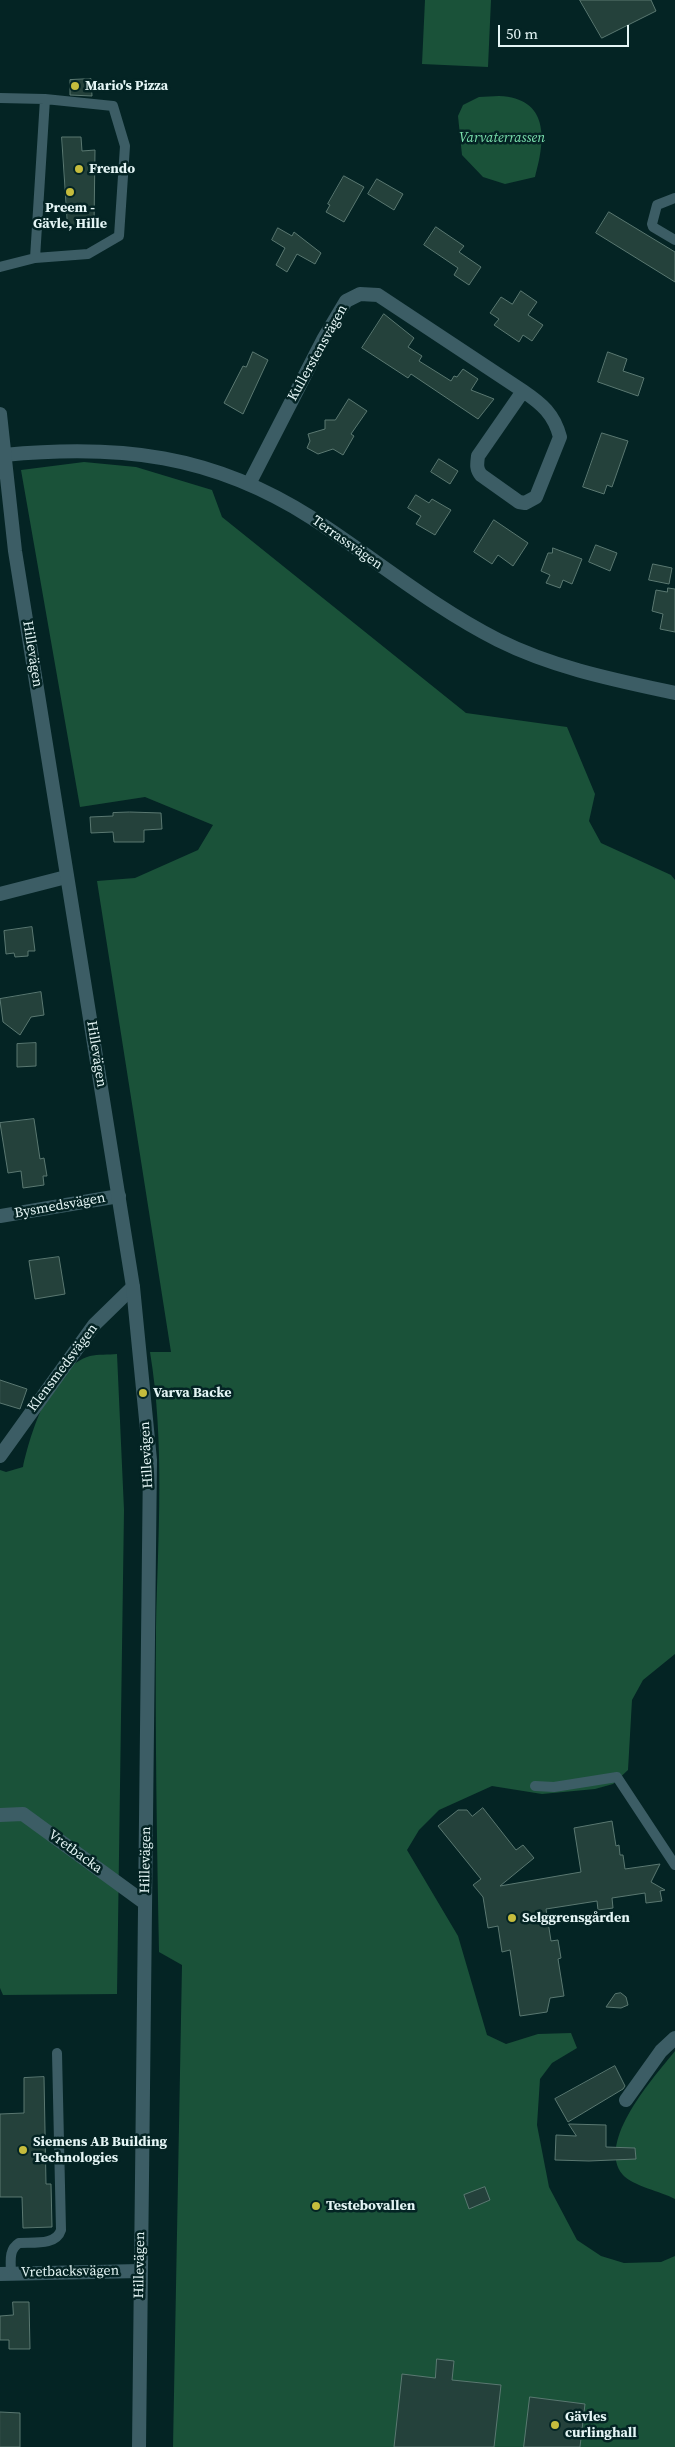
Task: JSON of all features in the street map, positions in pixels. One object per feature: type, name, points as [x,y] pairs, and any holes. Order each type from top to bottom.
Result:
[{"type":"street","name":"Kullerstensvägen","points":[[249,484],[324,338],[346,302],[360,294],[378,295],[523,391],[542,405],[552,416],[560,437],[536,497],[525,503],[519,502],[481,475],[477,465],[478,456],[523,391]]},
{"type":"street","name":"Hillevägen","points":[[0,414],[15,551],[66,877],[119,1196],[132,1287],[150,1460],[139,2447]]},
{"type":"street","name":"Terrassvägen","points":[[4,454],[86,449],[130,452],[201,466],[249,484],[311,517],[459,619],[500,641],[588,674],[675,693]]},
{"type":"street","points":[[0,894],[66,877]]},
{"type":"street","name":"Bysmedsvägen","points":[[0,1216],[119,1196]]},
{"type":"street","name":"Klensmedsvägen","points":[[0,1456],[94,1325],[132,1287]]},
{"type":"street","name":"Vretbacka","points":[[0,1815],[23,1814],[145,1903]]},
{"type":"street","points":[[626,2100],[661,2051],[675,2038]]},
{"type":"street","name":"Vretbacksvägen","points":[[6,2274],[140,2271]]},
{"type":"lane","points":[[0,98],[45,99],[113,106],[125,146],[119,236],[88,254],[35,258],[0,267]]},
{"type":"lane","points":[[35,258],[45,99]]},
{"type":"lane","points":[[675,198],[657,205],[652,224],[653,227],[675,240]]},
{"type":"lane","points":[[535,1786],[554,1787],[618,1777],[675,1865]]},
{"type":"lane","points":[[6,2274],[11,2252],[15,2246],[52,2241],[60,2235],[57,2054]]},
{"type":"green space","points":[[425,0],[491,0],[488,67],[422,64]]},
{"type":"green space","name":"Varvaterrassen","points":[[499,96],[515,98],[527,104],[535,112],[540,123],[542,135],[541,149],[535,177],[505,184],[483,177],[462,155],[458,116],[463,105],[479,97]]},
{"type":"green space","points":[[84,462],[136,467],[212,490],[222,517],[466,713],[567,727],[595,794],[589,821],[601,843],[671,875],[675,880],[675,1654],[643,1680],[632,1700],[628,1770],[613,1784],[595,1789],[542,1794],[492,1786],[439,1810],[419,1830],[407,1850],[458,1936],[487,2035],[506,2044],[538,2034],[571,2033],[577,2048],[552,2063],[540,2079],[537,2125],[549,2187],[577,2240],[601,2256],[624,2263],[661,2262],[675,2256],[675,2447],[173,2447],[182,1965],[159,1952],[156,1627],[159,1455],[155,1386],[150,1352],[171,1352],[97,881],[135,878],[198,850],[213,825],[145,797],[80,807],[21,470]]},
{"type":"green space","points":[[117,1354],[124,1510],[117,1994],[3,1995],[0,1988],[0,1470],[6,1472],[23,1467],[31,1437],[44,1403],[64,1373],[76,1363],[90,1356]]},
{"type":"green space","points":[[675,2051],[675,2199],[627,2179],[616,2161],[616,2145],[631,2110],[654,2076]]},
{"type":"building","points":[[580,0],[651,0],[656,11],[602,38]]},
{"type":"building","points":[[91,79],[92,96],[70,95],[70,80]]},
{"type":"building","name":"Frendo","points":[[62,137],[81,137],[82,151],[95,150],[94,226],[68,227]]},
{"type":"building","points":[[344,176],[364,187],[344,222],[326,212],[330,205],[328,204]]},
{"type":"building","points":[[377,179],[403,194],[394,210],[368,194]]},
{"type":"building","points":[[609,212],[675,252],[675,282],[596,233]]},
{"type":"building","points":[[436,227],[464,246],[459,252],[481,267],[469,285],[454,275],[458,268],[424,245]]},
{"type":"building","points":[[278,228],[292,236],[294,232],[321,253],[315,264],[297,254],[287,272],[276,265],[285,248],[272,240]]},
{"type":"building","points":[[521,291],[537,302],[528,315],[543,325],[532,341],[523,335],[519,342],[494,325],[499,319],[490,313],[501,297],[512,304]]},
{"type":"building","points":[[384,314],[414,338],[408,347],[422,356],[419,361],[451,381],[463,369],[478,379],[471,390],[494,399],[478,419],[411,374],[408,378],[362,348]]},
{"type":"building","points":[[253,352],[268,360],[243,414],[224,403],[243,366],[246,367]]},
{"type":"building","points":[[608,352],[627,359],[623,371],[644,378],[638,396],[598,382]]},
{"type":"building","points":[[349,399],[367,411],[351,434],[354,436],[343,455],[333,449],[318,454],[307,448],[310,441],[308,434],[325,429],[325,420],[335,420]]},
{"type":"building","points":[[602,433],[628,441],[612,487],[607,485],[604,494],[583,487]]},
{"type":"building","points":[[439,459],[458,471],[450,484],[431,472]]},
{"type":"building","points":[[416,495],[429,503],[432,499],[451,510],[435,535],[416,524],[421,516],[408,508]]},
{"type":"building","points":[[494,520],[528,543],[513,566],[498,555],[492,564],[474,552]]},
{"type":"building","points":[[596,545],[617,553],[610,571],[589,562]]},
{"type":"building","points":[[553,548],[582,559],[572,584],[563,580],[560,588],[546,583],[550,575],[541,571],[548,553],[552,553]]},
{"type":"building","points":[[653,564],[672,568],[669,584],[649,580]]},
{"type":"building","points":[[668,588],[675,589],[675,632],[660,629],[663,614],[652,611],[656,590],[667,592]]},
{"type":"building","points":[[113,813],[161,813],[162,829],[144,830],[144,842],[114,842],[113,832],[91,833],[90,817],[113,816]]},
{"type":"building","points":[[32,927],[35,951],[28,951],[28,956],[15,957],[14,953],[6,954],[4,931]]},
{"type":"building","points":[[41,992],[44,1015],[31,1017],[20,1035],[3,1022],[0,999]]},
{"type":"building","points":[[36,1043],[36,1066],[17,1067],[17,1044]]},
{"type":"building","points":[[34,1119],[40,1159],[44,1158],[47,1176],[43,1176],[44,1185],[23,1188],[21,1171],[8,1173],[0,1123]]},
{"type":"building","points":[[59,1257],[65,1294],[35,1299],[29,1261]]},
{"type":"building","points":[[0,1380],[27,1389],[20,1409],[0,1403]]},
{"type":"building","name":"Selggrensgården","points":[[483,1808],[516,1850],[523,1845],[534,1858],[500,1886],[581,1872],[574,1828],[612,1821],[616,1846],[619,1845],[620,1855],[623,1855],[625,1869],[660,1864],[651,1882],[665,1890],[660,1891],[662,1901],[646,1903],[645,1893],[612,1898],[613,1908],[598,1910],[597,1901],[546,1909],[551,1941],[558,1940],[561,1958],[558,1959],[564,1996],[550,1998],[547,2012],[520,2016],[510,1950],[502,1952],[498,1926],[488,1928],[483,1897],[473,1885],[481,1879],[438,1826],[458,1810],[467,1810],[472,1816]]},
{"type":"building","points":[[621,1993],[626,1997],[628,2005],[621,2008],[606,2007],[615,1994]]},
{"type":"building","points":[[615,2066],[625,2086],[623,2089],[568,2122],[555,2099]]},
{"type":"building","name":"Siemens AB Building Technologies","points":[[44,2077],[46,2184],[51,2184],[52,2227],[23,2228],[22,2197],[0,2197],[0,2114],[24,2113],[24,2078]]},
{"type":"building","points":[[569,2124],[606,2125],[606,2147],[635,2148],[636,2159],[555,2160],[556,2135],[576,2136]]},
{"type":"building","points":[[485,2187],[490,2200],[469,2209],[464,2195]]},
{"type":"building","points":[[13,2302],[29,2302],[30,2349],[9,2349],[9,2340],[0,2340],[0,2316],[13,2315]]},
{"type":"building","points":[[437,2359],[454,2361],[452,2380],[501,2385],[494,2447],[394,2447],[402,2374],[435,2378]]},
{"type":"building","name":"Gävles curlinghall","points":[[530,2397],[585,2404],[580,2447],[524,2447]]},
{"type":"building","points":[[0,2412],[20,2413],[20,2447],[0,2447]]},
{"type":"place","name":"Mario's Pizza","points":[[75,86]]},
{"type":"place","name":"Frendo","points":[[79,169]]},
{"type":"place","name":"Preem - Gävle, Hille","points":[[70,192]]},
{"type":"place","name":"Varva Backe","points":[[143,1393]]},
{"type":"place","name":"Selggrensgården","points":[[512,1918]]},
{"type":"place","name":"Siemens AB Building Technologies","points":[[23,2150]]},
{"type":"place","name":"Testebovallen","points":[[316,2206]]},
{"type":"place","name":"Gävles curlinghall","points":[[555,2425]]}]
